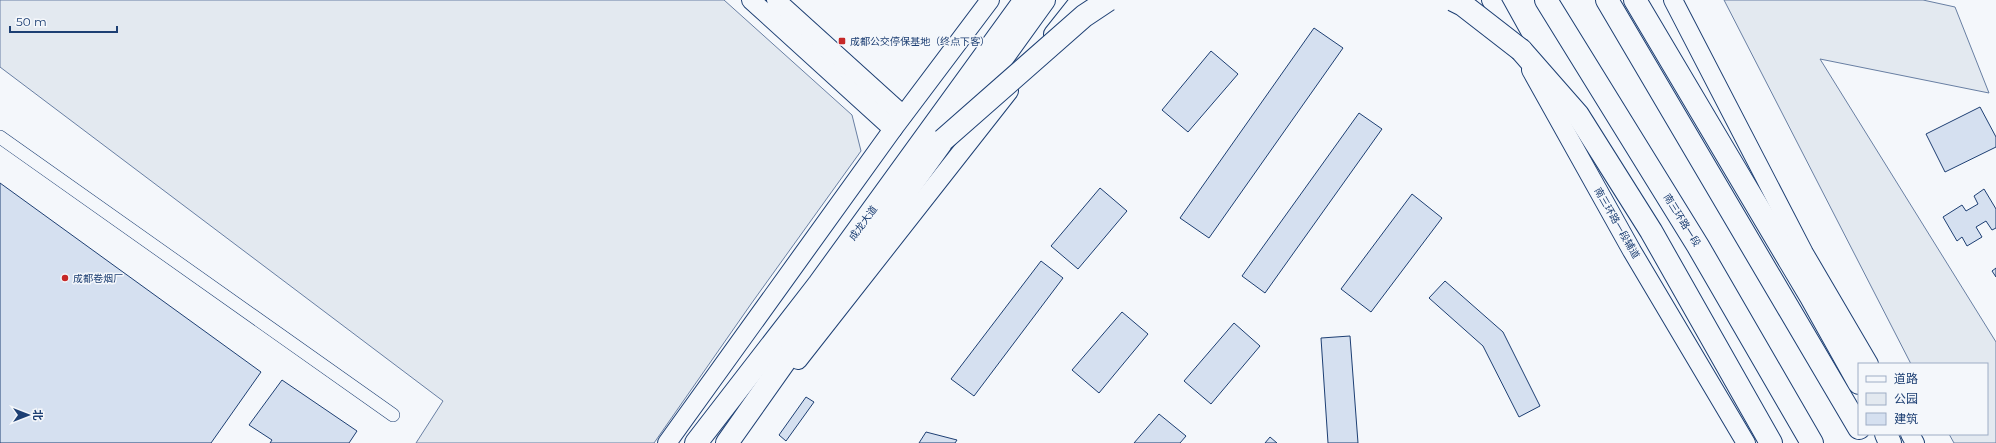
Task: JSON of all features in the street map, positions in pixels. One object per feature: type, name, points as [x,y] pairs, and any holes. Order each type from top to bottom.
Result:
[{"type":"highway","points":[[936,136],[989,29],[1011,0]]},
{"type":"highway","name":"成龙大道","points":[[936,136],[1025,0]]},
{"type":"highway","name":"成龙大道","points":[[727,443],[826,288],[936,136],[1044,0]]},
{"type":"highway","points":[[936,136],[1084,16],[1108,0]]},
{"type":"highway","points":[[1453,0],[1463,5],[1521,50]]},
{"type":"highway","points":[[1469,0],[1521,50],[1578,115],[1651,231],[1771,443]]},
{"type":"highway","name":"南三环路一段","points":[[1546,0],[1702,252],[1812,443]]},
{"type":"highway","points":[[1606,0],[1858,426]]},
{"type":"highway","points":[[1635,0],[1811,297],[1858,381]]},
{"type":"highway","name":"成龙大道","points":[[696,443],[826,288]]},
{"type":"main road","points":[[750,0],[893,129]]},
{"type":"main road","points":[[776,0],[903,115]]},
{"type":"main road","points":[[667,443],[903,115],[990,0]]},
{"type":"main road","points":[[727,443],[792,367],[1080,0]]},
{"type":"main road","name":"南三环路一段辅道","points":[[1491,0],[1632,251],[1746,443]]},
{"type":"main road","points":[[1673,0],[1804,254],[1868,363]]},
{"type":"street","points":[[0,137],[392,415]]},
{"type":"green space","points":[[0,0],[724,0],[852,115],[861,151],[751,304],[654,443],[416,443],[443,401],[0,67]]},
{"type":"green space","points":[[1724,0],[1923,0],[1955,7],[1989,93],[1820,59],[1996,342],[1996,443],[1954,443],[1950,435],[1988,435],[1988,363],[1910,363]]},
{"type":"building","points":[[1314,28],[1343,48],[1209,238],[1180,218]]},
{"type":"building","points":[[1211,51],[1238,74],[1188,132],[1162,110]]},
{"type":"building","points":[[1980,107],[1996,137],[1996,147],[1945,172],[1926,134]]},
{"type":"building","points":[[1359,113],[1382,129],[1265,293],[1242,276]]},
{"type":"building","name":"成都卷烟厂","points":[[0,183],[261,372],[211,443],[0,443]]},
{"type":"building","points":[[1100,188],[1127,211],[1078,269],[1051,246]]},
{"type":"building","points":[[1984,189],[1996,209],[1996,228],[1992,230],[1986,221],[1976,227],[1982,237],[1967,246],[1962,237],[1957,241],[1943,217],[1962,205],[1966,211],[1978,204],[1974,196]]},
{"type":"building","points":[[1412,194],[1442,218],[1371,312],[1341,289]]},
{"type":"building","points":[[1041,261],[1063,278],[974,396],[951,379]]},
{"type":"building","points":[[1996,268],[1996,277],[1992,271]]},
{"type":"building","points":[[1445,281],[1503,332],[1540,406],[1519,417],[1483,346],[1429,298]]},
{"type":"building","points":[[1122,312],[1148,334],[1099,393],[1072,370]]},
{"type":"building","points":[[1234,323],[1260,346],[1211,404],[1184,381]]},
{"type":"building","points":[[1350,336],[1358,443],[1328,443],[1321,338]]},
{"type":"building","points":[[282,380],[357,431],[349,443],[270,443],[272,440],[249,425]]},
{"type":"building","points":[[806,397],[814,402],[786,441],[779,435]]},
{"type":"building","points":[[1159,414],[1186,436],[1180,443],[1134,443]]},
{"type":"building","points":[[926,432],[957,440],[955,443],[919,443]]},
{"type":"building","points":[[1270,437],[1277,443],[1265,443]]},
{"type":"place","name":"成都公交停保基地（终点下客）","points":[[842,41]]},
{"type":"place","name":"成都卷烟厂","points":[[65,278]]}]
